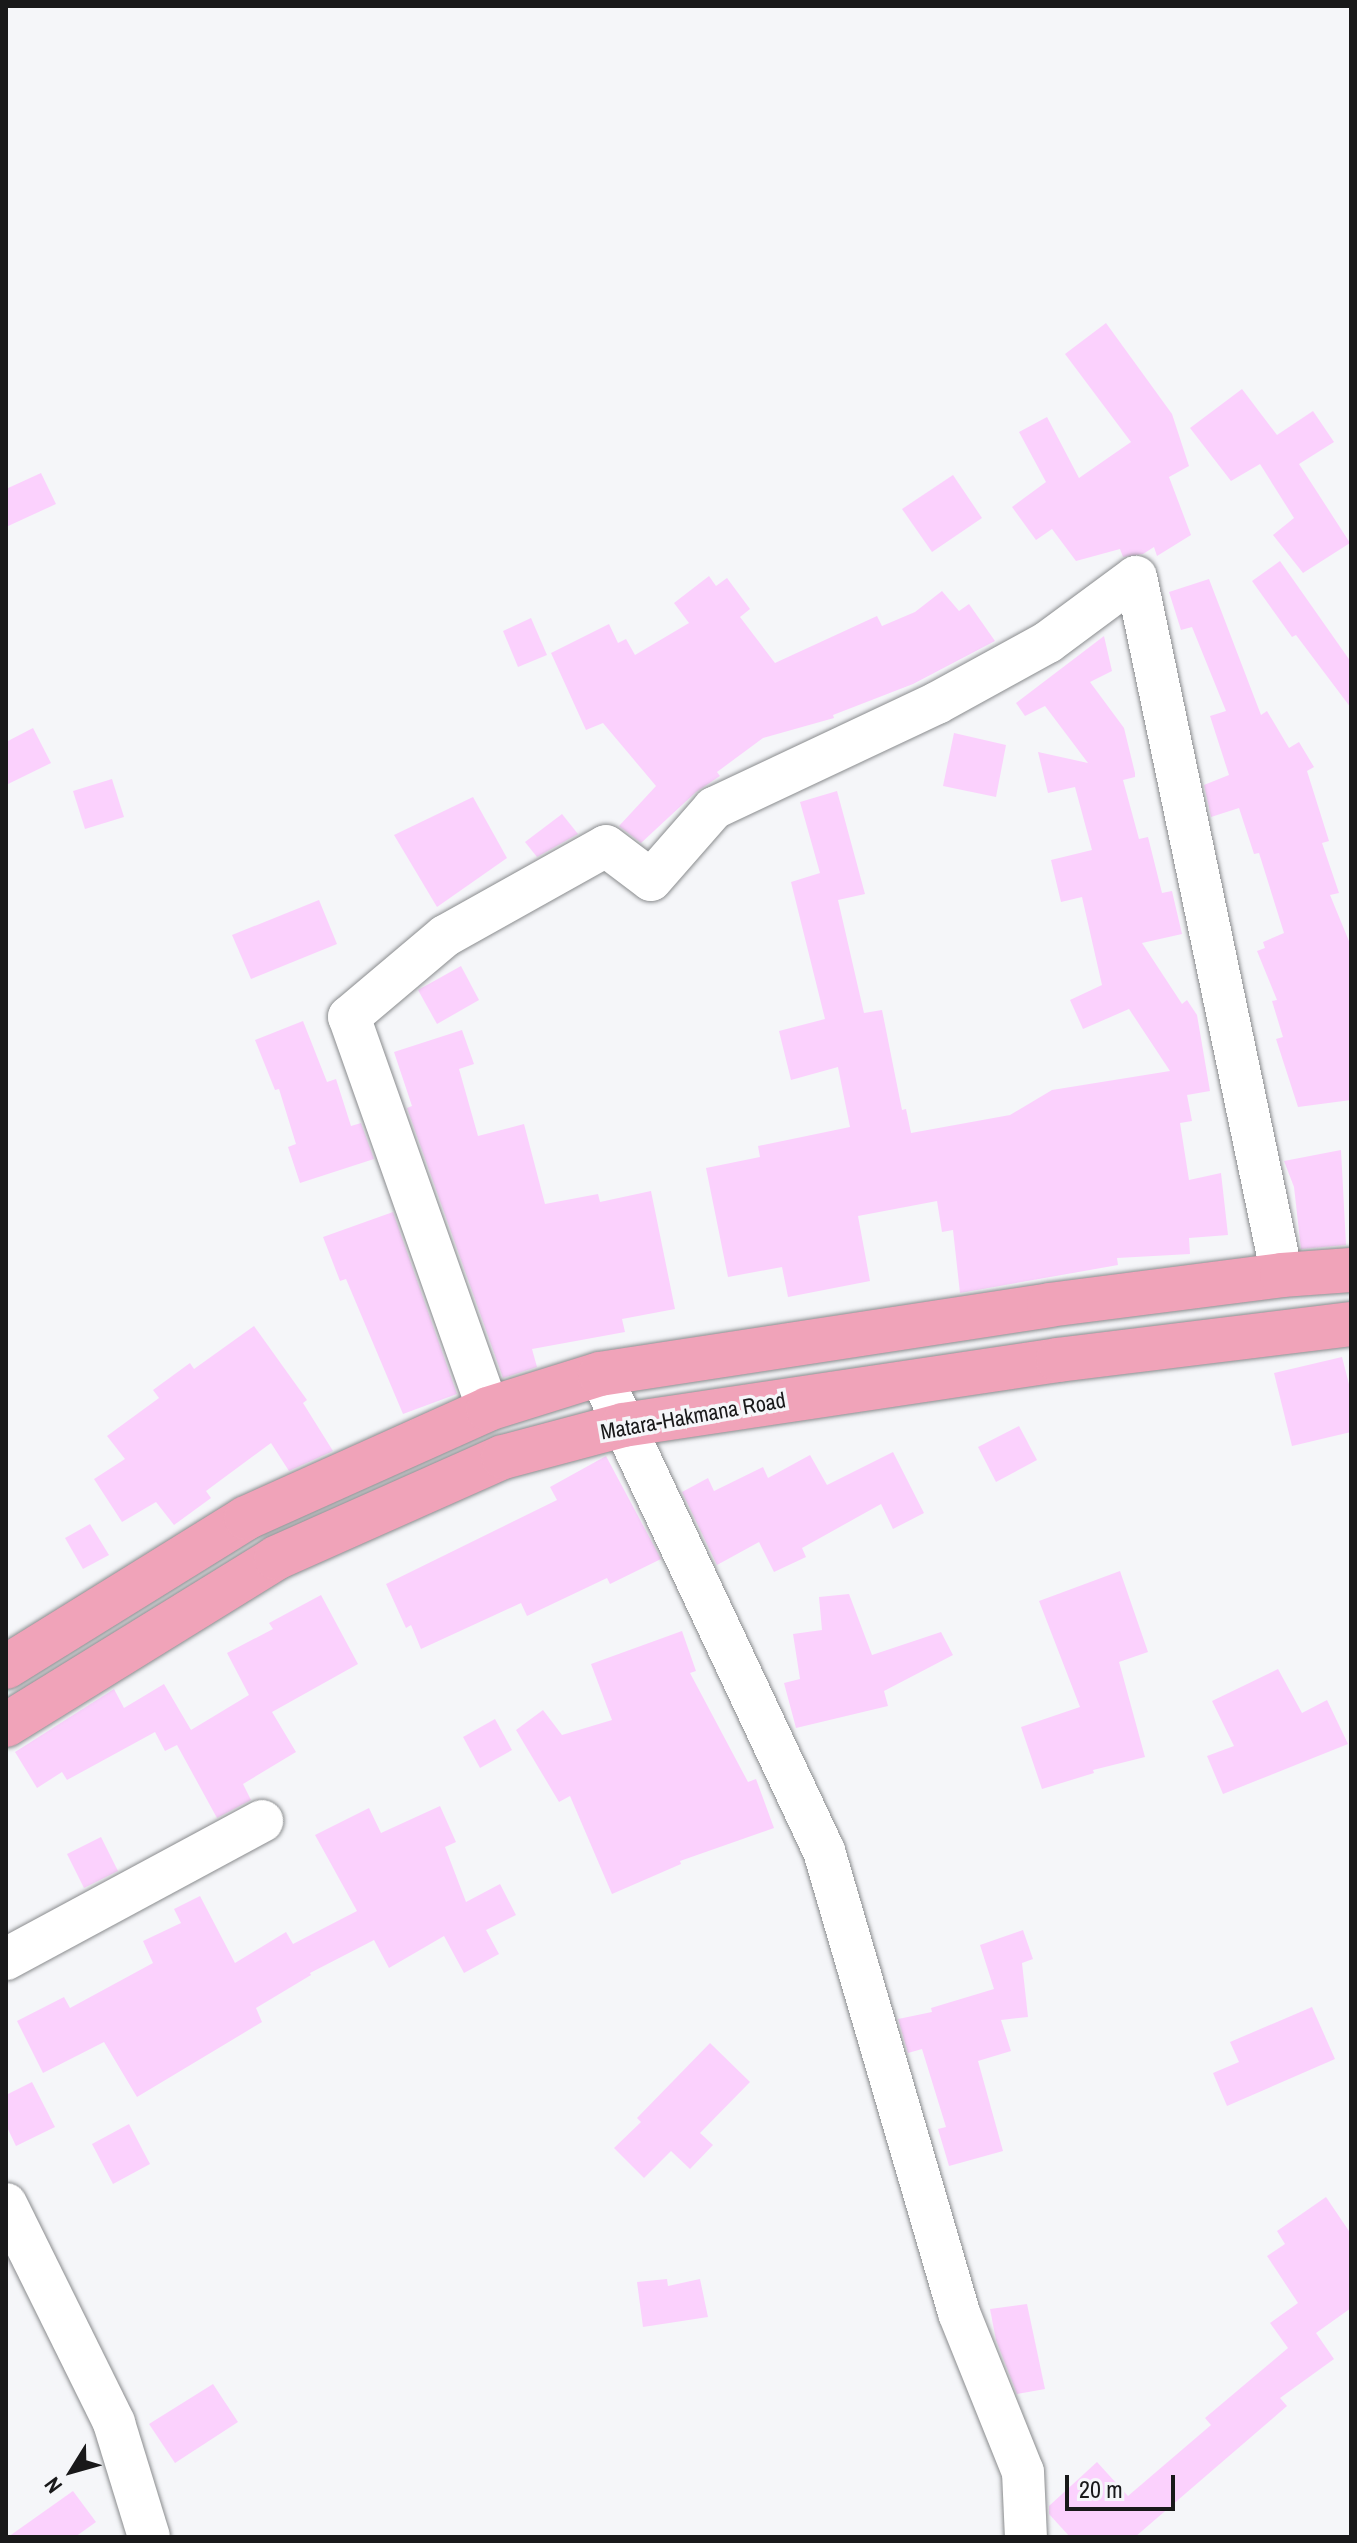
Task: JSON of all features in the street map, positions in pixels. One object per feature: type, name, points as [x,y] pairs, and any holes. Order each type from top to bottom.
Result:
[{"type":"main road","points":[[6,1667],[246,1518],[488,1409],[600,1374],[1049,1305],[1282,1275],[1351,1270]]},
{"type":"main road","name":"Matara-Hakmana Road","points":[[6,1725],[276,1558],[503,1457],[623,1425],[1058,1360],[1351,1324]]},
{"type":"street","points":[[488,1409],[349,1017],[445,936],[606,846],[651,880],[714,808],[937,703],[1034,650],[1136,577],[1282,1275]]},
{"type":"street","points":[[600,1374],[824,1851],[959,2313],[1023,2472],[1026,2537]]},
{"type":"street","points":[[6,1959],[262,1821]]},
{"type":"street","points":[[6,2204],[114,2423],[149,2537]]},
{"type":"building","points":[[1106,323],[1172,414],[1189,466],[1169,477],[1191,535],[1157,556],[1154,547],[1143,554],[1123,557],[1120,549],[1076,561],[1052,529],[1036,540],[1012,507],[1046,482],[1019,432],[1047,417],[1079,478],[1131,442],[1065,354]]},
{"type":"building","points":[[1242,389],[1277,435],[1313,411],[1334,442],[1299,464],[1350,543],[1303,573],[1273,535],[1294,518],[1260,464],[1231,481],[1190,428]]},
{"type":"building","points":[[41,473],[56,504],[6,527],[6,489]]},
{"type":"building","points":[[953,475],[982,518],[932,552],[902,509]]},
{"type":"building","points":[[1280,561],[1351,662],[1351,708],[1296,635],[1292,637],[1252,581]]},
{"type":"building","points":[[709,576],[716,586],[727,578],[750,609],[740,617],[775,663],[877,616],[882,626],[915,612],[942,591],[959,611],[969,604],[995,641],[913,684],[833,715],[834,718],[763,738],[717,772],[720,776],[696,792],[641,843],[619,826],[656,786],[603,723],[586,730],[551,653],[609,624],[618,643],[626,639],[635,655],[689,623],[674,603]]},
{"type":"building","points":[[1209,579],[1261,715],[1267,711],[1289,748],[1299,742],[1314,767],[1307,771],[1329,841],[1322,843],[1339,893],[1330,895],[1351,946],[1351,1100],[1298,1107],[1276,1039],[1283,1037],[1272,1001],[1277,1000],[1257,951],[1265,948],[1263,942],[1284,933],[1259,853],[1254,854],[1239,808],[1211,817],[1204,785],[1229,775],[1210,716],[1226,711],[1192,627],[1181,630],[1169,592]]},
{"type":"building","points":[[531,618],[547,655],[518,667],[503,631]]},
{"type":"building","points":[[1104,636],[1112,671],[1090,682],[1124,728],[1135,777],[1123,780],[1139,839],[1148,837],[1162,893],[1172,891],[1182,934],[1142,943],[1182,1004],[1187,1000],[1197,1015],[1210,1091],[1187,1095],[1192,1121],[1180,1123],[1189,1180],[1221,1173],[1228,1235],[1189,1238],[1190,1254],[1117,1258],[1118,1265],[960,1293],[953,1230],[942,1232],[937,1201],[858,1216],[870,1281],[788,1297],[782,1267],[728,1277],[706,1168],[760,1157],[758,1146],[850,1127],[838,1067],[791,1080],[779,1031],[825,1019],[791,882],[820,873],[800,802],[837,791],[865,894],[838,900],[864,1013],[882,1010],[902,1110],[906,1109],[911,1133],[1010,1115],[1052,1090],[1170,1071],[1129,1009],[1083,1029],[1070,1000],[1102,985],[1082,897],[1061,902],[1051,860],[1092,850],[1075,787],[1048,793],[1038,752],[1088,763],[1045,706],[1025,716],[1016,703]]},
{"type":"building","points":[[33,728],[51,763],[6,785],[6,742]]},
{"type":"building","points":[[954,733],[1006,745],[996,797],[943,786]]},
{"type":"building","points":[[112,779],[124,817],[85,829],[73,791]]},
{"type":"building","points":[[473,797],[507,858],[437,907],[394,835]]},
{"type":"building","points":[[562,814],[578,834],[537,857],[525,842]]},
{"type":"building","points":[[319,900],[337,944],[251,979],[232,935]]},
{"type":"building","points":[[461,966],[479,1000],[437,1024],[418,990]]},
{"type":"building","points":[[303,1021],[327,1082],[336,1079],[351,1126],[361,1123],[374,1159],[300,1183],[288,1147],[296,1144],[279,1089],[275,1090],[255,1040]]},
{"type":"building","points":[[462,1030],[474,1064],[459,1069],[478,1136],[524,1124],[545,1204],[598,1194],[600,1202],[651,1191],[675,1309],[622,1319],[625,1332],[532,1349],[537,1367],[503,1378],[407,1108],[412,1106],[394,1052]]},
{"type":"building","points":[[1341,1150],[1346,1245],[1301,1249],[1294,1187],[1284,1161]]},
{"type":"building","points":[[393,1212],[457,1394],[403,1414],[346,1279],[340,1281],[323,1237]]},
{"type":"building","points":[[254,1326],[307,1400],[303,1403],[333,1451],[289,1471],[271,1443],[206,1491],[211,1498],[174,1525],[156,1502],[122,1522],[94,1479],[125,1459],[107,1436],[159,1398],[153,1390],[190,1363],[194,1369]]},
{"type":"building","points":[[1342,1357],[1351,1392],[1351,1432],[1292,1446],[1274,1373]]},
{"type":"building","points":[[1019,1426],[1037,1460],[996,1482],[978,1447]]},
{"type":"building","points":[[893,1452],[924,1513],[893,1529],[881,1504],[802,1548],[806,1557],[774,1572],[759,1542],[717,1565],[682,1492],[708,1478],[714,1491],[763,1467],[768,1478],[810,1455],[827,1485]]},
{"type":"building","points":[[606,1456],[661,1559],[610,1584],[607,1578],[527,1616],[521,1603],[421,1649],[411,1625],[406,1628],[386,1584],[557,1500],[550,1487]]},
{"type":"building","points":[[90,1524],[109,1555],[83,1569],[65,1538]]},
{"type":"building","points":[[1120,1571],[1148,1652],[1119,1662],[1145,1757],[1093,1770],[1094,1773],[1042,1789],[1021,1727],[1080,1707],[1039,1601]]},
{"type":"building","points":[[849,1594],[872,1655],[941,1632],[953,1655],[884,1691],[888,1706],[796,1728],[784,1683],[800,1679],[793,1634],[822,1630],[819,1597]]},
{"type":"building","points":[[321,1595],[358,1664],[272,1712],[296,1752],[243,1784],[251,1800],[217,1818],[177,1745],[165,1751],[155,1732],[67,1780],[62,1772],[37,1788],[15,1752],[114,1689],[124,1708],[164,1684],[191,1730],[249,1695],[227,1653],[273,1629],[269,1623]]},
{"type":"building","points":[[682,1631],[696,1671],[690,1673],[748,1782],[756,1779],[774,1828],[680,1861],[681,1864],[612,1894],[570,1796],[559,1802],[516,1730],[543,1710],[562,1735],[612,1720],[591,1664]]},
{"type":"building","points":[[1278,1669],[1302,1713],[1327,1700],[1348,1744],[1223,1794],[1207,1756],[1234,1746],[1212,1701]]},
{"type":"building","points":[[495,1719],[512,1750],[480,1768],[463,1737]]},
{"type":"building","points":[[440,1806],[456,1842],[445,1847],[466,1902],[500,1884],[516,1915],[486,1930],[499,1954],[464,1973],[444,1936],[389,1968],[374,1940],[310,1973],[256,2008],[262,2022],[137,2097],[104,2042],[43,2073],[17,2021],[64,1997],[70,2008],[153,1963],[143,1941],[181,1923],[174,1909],[200,1896],[235,1963],[286,1932],[293,1944],[357,1911],[315,1835],[369,1808],[381,1833]]},
{"type":"building","points":[[101,1837],[118,1871],[84,1888],[67,1854]]},
{"type":"building","points":[[1023,1930],[1033,1959],[1022,1963],[1028,2017],[1001,2020],[1011,2051],[978,2061],[1003,2151],[949,2166],[938,2129],[946,2127],[922,2049],[908,2053],[898,2019],[932,2012],[931,2008],[994,1989],[980,1945]]},
{"type":"building","points":[[1312,2007],[1335,2059],[1227,2106],[1213,2073],[1239,2062],[1230,2042]]},
{"type":"building","points":[[710,2043],[750,2082],[700,2133],[713,2145],[690,2169],[671,2151],[644,2178],[614,2148],[641,2122],[637,2118]]},
{"type":"building","points":[[32,2082],[55,2127],[16,2146],[6,2125],[6,2095]]},
{"type":"building","points":[[129,2124],[150,2164],[113,2184],[92,2144]]},
{"type":"building","points":[[1326,2197],[1351,2234],[1351,2308],[1316,2333],[1334,2359],[1280,2398],[1287,2406],[1135,2537],[1070,2537],[1049,2514],[1049,2506],[1097,2462],[1128,2496],[1211,2425],[1205,2418],[1288,2348],[1270,2323],[1298,2303],[1267,2256],[1285,2244],[1277,2231]]},
{"type":"building","points":[[667,2279],[668,2286],[700,2279],[708,2317],[643,2327],[637,2282]]},
{"type":"building","points":[[1027,2304],[1045,2389],[1017,2394],[996,2340],[990,2309]]},
{"type":"building","points":[[213,2384],[238,2422],[175,2463],[149,2424]]},
{"type":"building","points":[[73,2491],[96,2522],[75,2537],[8,2537]]}]
